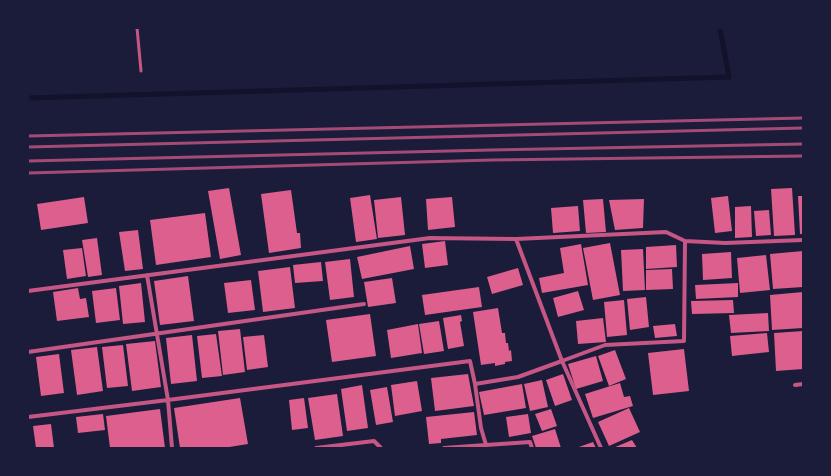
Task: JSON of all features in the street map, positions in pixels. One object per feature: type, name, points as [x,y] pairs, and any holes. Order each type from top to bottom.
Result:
[{"type":"street","points":[[28,291],[430,238],[516,239],[666,232],[685,242],[725,243],[803,240]]},
{"type":"street","points":[[516,239],[562,361],[601,448]]},
{"type":"street","points":[[475,384],[518,377],[605,345],[684,341],[685,242]]},
{"type":"street","points":[[147,275],[168,400],[172,448]]},
{"type":"street","points":[[28,352],[364,304]]},
{"type":"street","points":[[28,417],[470,361],[475,384],[481,428],[486,445]]},
{"type":"street","points":[[795,385],[803,384]]},
{"type":"street","points":[[316,448],[374,441],[381,448]]},
{"type":"street","points":[[444,448],[530,442],[532,448]]},
{"type":"lane","points":[[137,28],[142,71]]},
{"type":"building","points":[[229,188],[241,255],[220,259],[208,191]]},
{"type":"building","points":[[792,188],[795,235],[774,236],[771,189]]},
{"type":"building","points":[[291,190],[297,233],[300,233],[301,248],[269,253],[261,194]]},
{"type":"building","points":[[370,195],[377,239],[356,242],[350,198]]},
{"type":"building","points":[[728,196],[732,231],[715,233],[711,198]]},
{"type":"building","points":[[798,196],[803,196],[803,234],[800,234]]},
{"type":"building","points":[[84,197],[88,223],[41,230],[37,204]]},
{"type":"building","points":[[401,197],[405,235],[378,238],[374,200]]},
{"type":"building","points":[[452,197],[455,227],[428,230],[426,199]]},
{"type":"building","points":[[603,199],[606,232],[586,233],[583,200]]},
{"type":"building","points":[[644,199],[643,228],[615,230],[609,200]]},
{"type":"building","points":[[578,206],[580,231],[553,233],[551,208]]},
{"type":"building","points":[[751,206],[752,237],[735,238],[735,207]]},
{"type":"building","points":[[769,210],[771,235],[756,236],[754,211]]},
{"type":"building","points":[[205,213],[211,257],[156,265],[150,220]]},
{"type":"building","points":[[138,230],[143,269],[125,271],[119,232]]},
{"type":"building","points":[[97,238],[102,275],[88,277],[82,240]]},
{"type":"building","points":[[445,241],[448,265],[425,268],[422,244]]},
{"type":"building","points":[[610,243],[620,295],[593,300],[583,248]]},
{"type":"building","points":[[581,244],[588,285],[542,293],[539,278],[564,273],[560,248]]},
{"type":"building","points":[[676,245],[677,267],[646,269],[646,247]]},
{"type":"building","points":[[410,246],[414,269],[362,279],[357,257]]},
{"type":"building","points":[[82,248],[86,276],[67,279],[63,250]]},
{"type":"building","points":[[643,249],[645,290],[623,291],[621,250]]},
{"type":"building","points":[[803,251],[803,287],[773,289],[770,254]]},
{"type":"building","points":[[731,252],[732,278],[703,280],[702,254]]},
{"type":"building","points":[[766,255],[770,290],[740,293],[737,258]]},
{"type":"building","points":[[350,259],[354,297],[330,300],[325,262]]},
{"type":"building","points":[[321,262],[323,281],[295,283],[293,265]]},
{"type":"building","points":[[290,267],[295,308],[263,312],[258,271]]},
{"type":"building","points":[[518,268],[523,285],[492,294],[487,277]]},
{"type":"building","points":[[672,269],[673,289],[646,290],[646,270]]},
{"type":"building","points":[[188,276],[194,321],[160,325],[154,281]]},
{"type":"building","points":[[392,278],[396,303],[368,307],[364,282]]},
{"type":"building","points":[[251,280],[255,310],[228,313],[224,283]]},
{"type":"building","points":[[141,283],[145,322],[123,324],[119,286]]},
{"type":"building","points":[[738,283],[738,297],[696,299],[695,285]]},
{"type":"building","points":[[479,287],[482,307],[425,315],[422,295]]},
{"type":"building","points":[[78,288],[80,299],[86,298],[89,317],[57,321],[53,292]]},
{"type":"building","points":[[116,288],[120,320],[96,323],[92,291]]},
{"type":"building","points":[[578,291],[584,310],[558,317],[553,298]]},
{"type":"building","points":[[803,292],[803,328],[772,330],[770,295]]},
{"type":"building","points":[[646,297],[649,327],[630,330],[627,299]]},
{"type":"building","points":[[624,300],[627,335],[607,337],[604,302]]},
{"type":"building","points":[[733,300],[734,313],[692,314],[691,301]]},
{"type":"building","points":[[498,308],[502,333],[505,333],[506,343],[508,343],[509,351],[511,350],[512,361],[495,366],[495,363],[481,365],[473,312]]},
{"type":"building","points":[[768,313],[769,331],[731,333],[729,315]]},
{"type":"building","points":[[370,314],[376,356],[332,362],[326,320]]},
{"type":"building","points":[[461,315],[462,321],[460,322],[464,346],[448,349],[443,318]]},
{"type":"building","points":[[603,318],[606,342],[578,344],[576,321]]},
{"type":"building","points":[[439,321],[444,351],[424,354],[419,324]]},
{"type":"building","points":[[418,324],[422,353],[391,358],[387,330]]},
{"type":"building","points":[[675,324],[677,336],[655,338],[653,326]]},
{"type":"building","points":[[240,329],[245,372],[223,375],[218,331]]},
{"type":"building","points":[[803,331],[803,369],[776,371],[774,333]]},
{"type":"building","points":[[767,333],[769,352],[732,356],[730,336]]},
{"type":"building","points":[[216,334],[222,376],[202,378],[197,336]]},
{"type":"building","points":[[192,335],[197,381],[171,384],[166,338]]},
{"type":"building","points":[[264,335],[268,367],[247,370],[243,337]]},
{"type":"building","points":[[155,341],[161,387],[132,391],[126,344]]},
{"type":"building","points":[[123,345],[128,386],[107,388],[102,347]]},
{"type":"building","points":[[97,347],[103,391],[77,395],[71,350]]},
{"type":"building","points":[[684,349],[689,391],[653,395],[648,353]]},
{"type":"building","points":[[615,350],[626,379],[609,386],[598,356]]},
{"type":"building","points":[[59,354],[64,393],[41,396],[36,357]]},
{"type":"building","points":[[596,356],[603,381],[576,389],[568,364]]},
{"type":"building","points":[[468,374],[474,406],[435,411],[431,378]]},
{"type":"building","points":[[563,374],[572,400],[555,406],[546,380]]},
{"type":"building","points":[[542,380],[548,407],[530,411],[524,384]]},
{"type":"building","points":[[417,381],[422,411],[395,416],[391,385]]},
{"type":"building","points":[[620,383],[624,397],[630,396],[633,406],[593,418],[585,394]]},
{"type":"building","points":[[522,384],[526,408],[484,415],[479,392]]},
{"type":"building","points":[[362,385],[368,428],[347,431],[341,389]]},
{"type":"building","points":[[387,387],[393,422],[376,425],[370,390]]},
{"type":"building","points":[[337,394],[343,436],[315,440],[308,398]]},
{"type":"building","points":[[240,398],[248,444],[223,448],[180,448],[174,408]]},
{"type":"building","points":[[304,398],[308,428],[292,430],[289,400]]},
{"type":"building","points":[[629,408],[640,432],[609,446],[598,422]]},
{"type":"building","points":[[160,409],[165,448],[110,448],[106,416]]},
{"type":"building","points":[[551,409],[557,426],[542,431],[535,414]]},
{"type":"building","points":[[474,412],[477,435],[441,439],[441,443],[429,444],[426,417]]},
{"type":"building","points":[[103,414],[105,430],[78,433],[76,417]]},
{"type":"building","points":[[528,414],[531,433],[509,437],[506,417]]},
{"type":"building","points":[[51,424],[54,448],[36,448],[33,426]]},
{"type":"building","points":[[555,429],[561,448],[536,448],[532,436]]},
{"type":"building","points":[[632,440],[637,448],[613,448]]},
{"type":"building","points":[[593,442],[596,448],[576,448]]},
{"type":"waterway","points":[[28,98],[729,77],[720,28]]},
{"type":"railway","points":[[28,136],[803,118]]},
{"type":"railway","points":[[28,147],[803,128]]},
{"type":"railway","points":[[28,161],[803,144]]},
{"type":"railway","points":[[28,173],[492,160],[803,156]]}]
